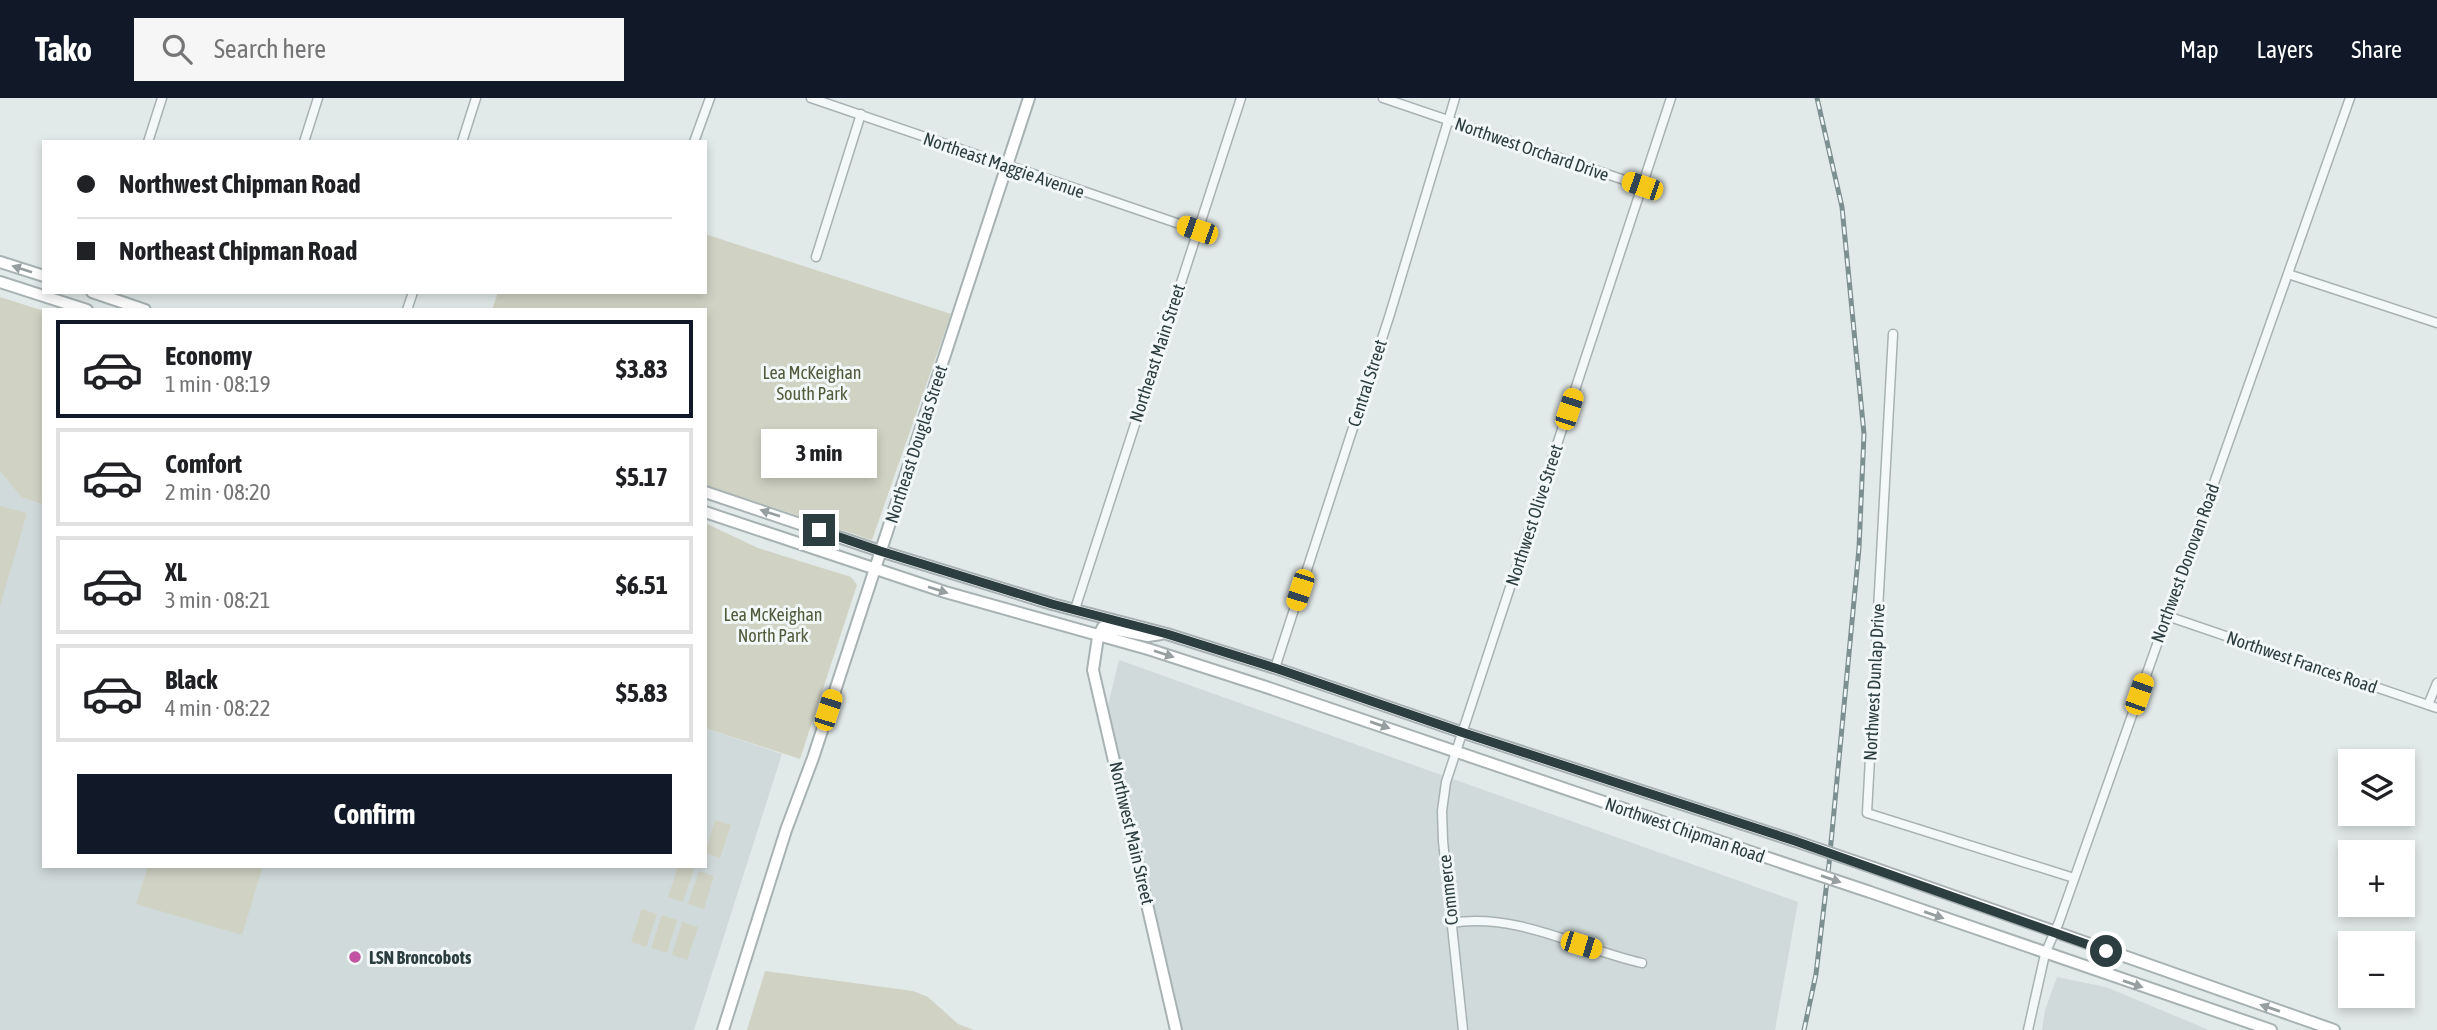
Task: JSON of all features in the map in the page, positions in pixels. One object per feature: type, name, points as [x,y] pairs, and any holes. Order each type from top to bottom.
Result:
[{"type":"main road","name":"Northeast Douglas Street","points":[[723,1030],[786,830],[813,758],[1029,98]]},
{"type":"main road","points":[[0,262],[42,275]]},
{"type":"main road","points":[[0,282],[81,308]]},
{"type":"main road","points":[[98,294],[139,308]]},
{"type":"main road","name":"Northwest Chipman Road","points":[[707,493],[880,551],[1275,668],[1795,841],[2334,1030]]},
{"type":"main road","name":"Northwest Chipman Road","points":[[707,513],[873,569],[1148,649],[1266,687],[2271,1030]]},
{"type":"main road","points":[[1098,636],[1103,627],[1148,636],[1167,634]]},
{"type":"main road","name":"Northwest Main Street","points":[[1098,636],[1093,670],[1177,1030]]},
{"type":"street","points":[[149,140],[162,98]]},
{"type":"street","points":[[305,140],[318,98]]},
{"type":"street","points":[[463,140],[477,98]]},
{"type":"street","points":[[695,140],[710,98]]},
{"type":"street","name":"Northeast Maggie Avenue","points":[[811,98],[1197,230]]},
{"type":"street","name":"Northeast Main Street","points":[[1075,609],[1241,98]]},
{"type":"street","name":"Northwest Orchard Drive","points":[[1383,98],[1642,186]]},
{"type":"street","name":"Central Street","points":[[1275,668],[1390,314],[1455,98]]},
{"type":"street","name":"Northwest Olive Street","points":[[1456,751],[1671,98]]},
{"type":"street","name":"Northwest Donovan Road","points":[[2028,1030],[2045,954],[2055,933],[2350,98]]},
{"type":"street","points":[[816,257],[861,114]]},
{"type":"street","points":[[2288,274],[2437,323]]},
{"type":"street","name":"Northwest Dunlap Drive","points":[[1893,334],[1867,813],[2074,878]]},
{"type":"street","name":"Northwest Frances Road","points":[[2166,616],[2433,706]]},
{"type":"street","points":[[2433,706],[2437,683]]},
{"type":"street","name":"Commerce","points":[[1456,751],[1446,782],[1442,811],[1463,1030]]},
{"type":"street","points":[[1451,922],[1500,921],[1642,963]]},
{"type":"shaded area","points":[[0,471],[21,497],[42,504],[42,868],[707,868],[707,729],[782,754],[694,1030],[0,1030]]},
{"type":"shaded area","points":[[1119,660],[1798,902],[1775,1030],[1177,1030],[1105,718]]},
{"type":"shaded area","points":[[2057,977],[2106,987],[2209,1030],[2042,1030],[2045,1010]]},
{"type":"green space","name":"Lea McKeighan South Park","points":[[707,235],[951,314],[872,540],[707,486],[707,308],[493,308],[497,294],[707,294]]},
{"type":"green space","points":[[0,297],[42,310],[42,504],[21,497],[0,471]]},
{"type":"green space","points":[[0,506],[27,513],[0,606]]},
{"type":"green space","name":"Lea McKeighan North Park","points":[[707,524],[758,548],[851,577],[857,585],[800,759],[707,729]]},
{"type":"green space","points":[[715,820],[731,825],[720,858],[707,854]]},
{"type":"green space","points":[[147,868],[262,868],[242,935],[136,904]]},
{"type":"green space","points":[[677,868],[694,869],[683,902],[668,897]]},
{"type":"green space","points":[[699,871],[714,876],[704,909],[688,904]]},
{"type":"green space","points":[[642,909],[657,914],[646,947],[631,942]]},
{"type":"green space","points":[[662,915],[677,920],[667,953],[651,948]]},
{"type":"green space","points":[[682,922],[698,927],[687,960],[672,955]]},
{"type":"green space","points":[[765,971],[913,991],[928,997],[958,1024],[974,1030],[747,1030]]},
{"type":"railway","points":[[1804,1030],[1816,974],[1829,864],[1859,548],[1864,434],[1842,207],[1817,98]]},
{"type":"place","name":"LSN Broncobots","points":[[355,957]]},
{"type":"route","points":[[819,530],[1052,604],[1167,634],[1275,668],[1795,841],[2106,951]]}]
